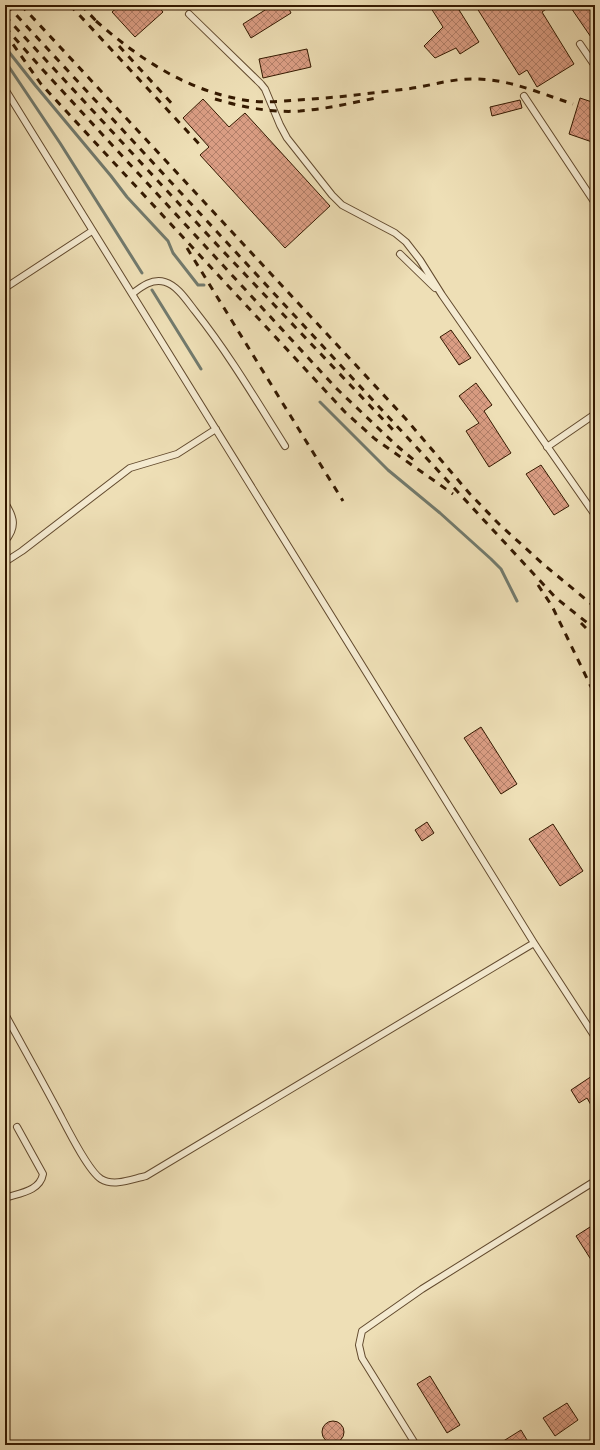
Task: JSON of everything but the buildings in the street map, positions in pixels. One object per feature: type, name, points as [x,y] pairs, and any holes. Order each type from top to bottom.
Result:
[{"type":"lane","points":[[188,14],[261,84],[287,138],[332,195],[342,205],[395,233],[406,242],[420,260],[442,295],[595,515]]},
{"type":"lane","points":[[580,44],[595,66]]},
{"type":"lane","points":[[5,89],[534,943],[595,1037]]},
{"type":"lane","points":[[524,96],[595,203]]},
{"type":"lane","points":[[5,288],[92,231]]},
{"type":"lane","points":[[400,254],[442,295]]},
{"type":"lane","points":[[132,294],[145,284],[160,281],[169,284],[179,292],[227,354],[285,446]]},
{"type":"lane","points":[[547,447],[595,414]]},
{"type":"lane","points":[[5,562],[22,551],[130,468],[177,454],[216,429]]},
{"type":"lane","points":[[5,503],[10,510],[13,522],[11,533],[5,540]]},
{"type":"lane","points":[[5,1014],[78,1147],[95,1172],[100,1178],[109,1182],[124,1181],[146,1176],[534,943]]},
{"type":"lane","points":[[5,1198],[38,1186],[43,1174],[17,1127]]},
{"type":"lane","points":[[416,1445],[362,1358],[359,1345],[362,1331],[422,1289],[595,1181]]},
{"type":"waterway","points":[[5,47],[127,197],[168,241],[173,253],[198,285],[204,285]]},
{"type":"waterway","points":[[7,50],[5,61],[60,143],[142,273]]},
{"type":"waterway","points":[[152,290],[201,369]]},
{"type":"waterway","points":[[320,402],[388,470],[440,513],[501,569],[517,601]]},
{"type":"railway","points":[[7,5],[556,598],[595,629]]},
{"type":"railway","points":[[21,5],[405,418],[470,494],[499,524],[543,564],[595,607]]},
{"type":"railway","points":[[70,5],[201,146]]},
{"type":"railway","points":[[81,5],[100,25]]},
{"type":"railway","points":[[5,16],[221,249],[395,432]]},
{"type":"railway","points":[[96,21],[113,36],[167,73],[207,90],[228,97],[250,101],[274,102],[339,97],[407,89],[450,81],[476,79],[513,84],[573,104]]},
{"type":"railway","points":[[5,27],[336,388],[415,461]]},
{"type":"railway","points":[[5,33],[41,84],[345,412],[375,439],[453,494]]},
{"type":"railway","points":[[119,46],[174,106]]},
{"type":"railway","points":[[215,99],[257,109],[300,111],[338,106],[376,98]]},
{"type":"railway","points":[[187,248],[343,501]]},
{"type":"railway","points":[[538,585],[552,606],[595,695]]},
{"type":"railway","points":[[581,623],[595,637]]}]
